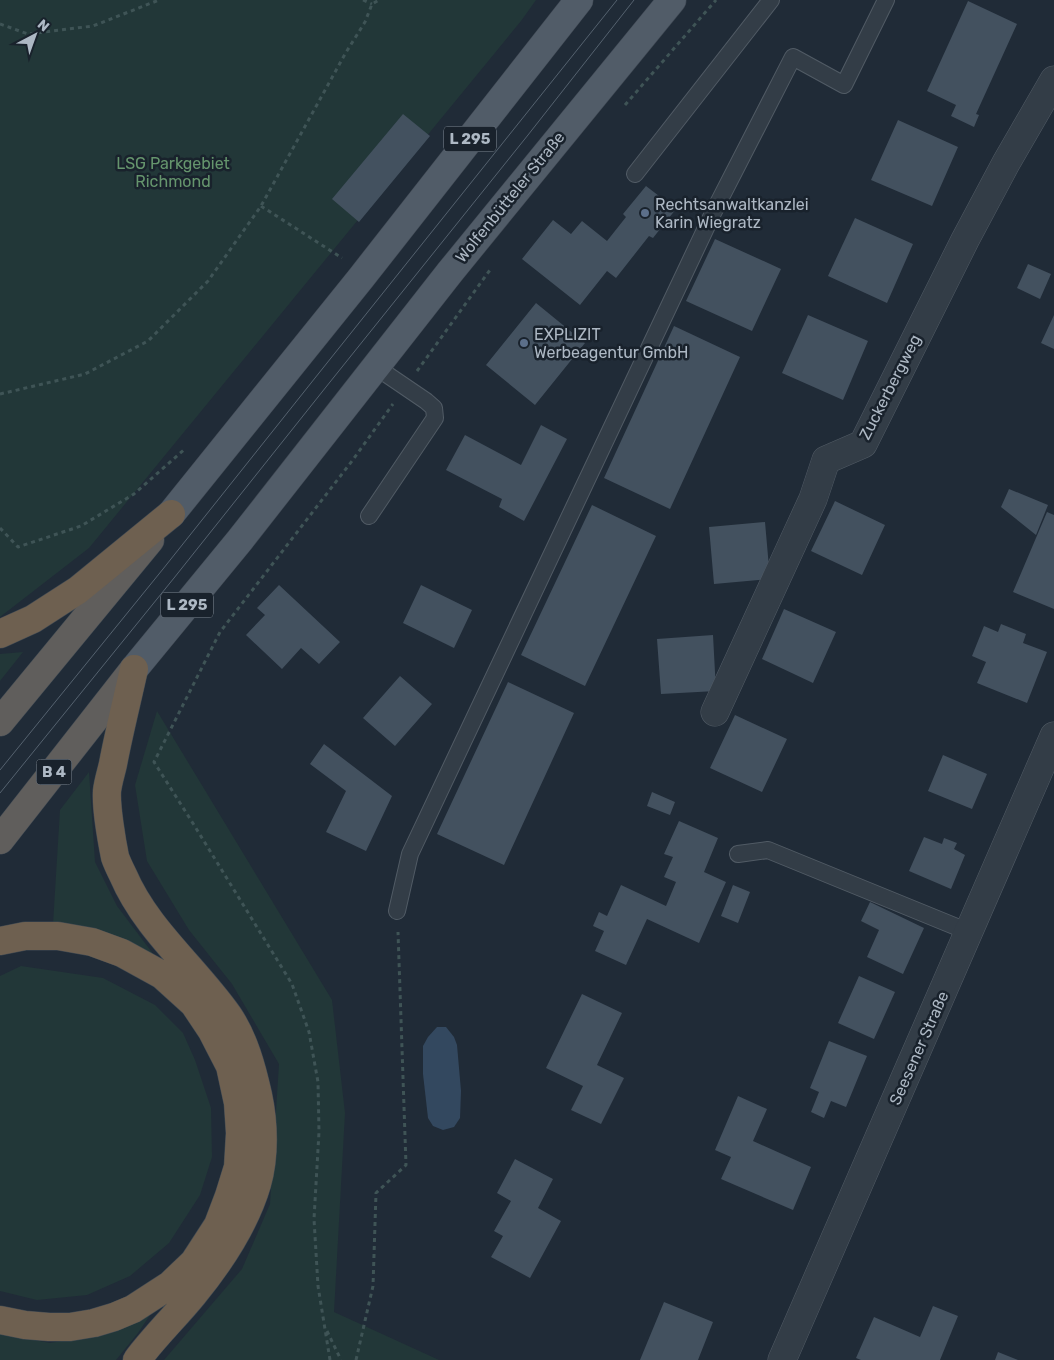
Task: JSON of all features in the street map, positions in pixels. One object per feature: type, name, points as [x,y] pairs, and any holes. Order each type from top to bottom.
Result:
[{"type":"highway","points":[[0,634],[33,619],[78,590],[171,514]]},
{"type":"highway","points":[[0,722],[171,514]]},
{"type":"highway","points":[[134,669],[107,792],[116,858],[129,890],[151,924],[208,989],[229,1017],[244,1045],[255,1080],[262,1112],[262,1153],[257,1183],[242,1221],[223,1255],[193,1295],[144,1350],[138,1360]]},
{"type":"highway","name":"B 4","points":[[0,840],[134,669]]},
{"type":"highway","points":[[0,941],[25,936],[58,936],[92,942],[122,953],[162,975],[194,1004],[212,1031],[230,1066],[238,1103],[240,1133],[238,1167],[218,1224],[194,1262],[170,1285],[132,1309],[94,1323],[70,1327],[49,1327],[0,1320]]},
{"type":"main road","name":"L 295","points":[[171,514],[353,269],[579,0]]},
{"type":"main road","name":"Wolfenbütteler Straße","points":[[134,669],[240,540],[456,264],[672,0]]},
{"type":"street","name":"Zuckerbergweg","points":[[715,712],[813,499],[826,460],[863,444],[965,240],[1006,162],[1054,80]]},
{"type":"street","name":"Seesener Straße","points":[[782,1360],[1054,736]]},
{"type":"lane","points":[[635,174],[770,0]]},
{"type":"lane","points":[[397,911],[410,854],[713,212],[793,57],[844,85],[886,0]]},
{"type":"lane","points":[[369,516],[435,418],[434,408],[426,401],[376,367]]},
{"type":"lane","points":[[738,854],[768,850],[969,932]]},
{"type":"path","points":[[0,24],[28,34],[93,26],[160,0]]},
{"type":"path","points":[[363,0],[372,4]]},
{"type":"path","points":[[0,394],[85,374],[148,341],[208,281],[261,206],[345,54],[365,22],[372,4],[379,0]]},
{"type":"path","points":[[261,206],[353,269]]},
{"type":"path","points":[[0,528],[18,547],[81,526],[134,494],[190,445]]},
{"type":"path","points":[[154,762],[292,984],[309,1032],[318,1082],[319,1132],[314,1219],[318,1286],[330,1360]]},
{"type":"path","points":[[356,1360],[373,1286],[376,1192],[406,1165],[397,911]]},
{"type":"path","points":[[325,1326],[341,1360]]},
{"type":"green space","name":"LSG Parkgebiet Richmond","points":[[0,0],[536,0],[521,21],[89,548],[0,617]]},
{"type":"green space","points":[[23,652],[0,681],[0,654]]},
{"type":"green space","points":[[157,711],[332,1000],[345,1113],[334,1312],[439,1360],[164,1360],[242,1269],[270,1204],[279,1064],[232,984],[189,930],[147,861],[135,785]]},
{"type":"green space","points":[[89,772],[95,862],[117,906],[157,959],[53,924],[60,810]]},
{"type":"green space","points":[[21,966],[103,978],[155,1005],[183,1033],[195,1060],[211,1108],[212,1157],[200,1195],[169,1243],[130,1276],[87,1295],[37,1300],[0,1291],[0,976]]},
{"type":"green space","points":[[154,1309],[138,1333],[116,1360],[0,1360],[0,1333],[50,1343],[83,1337]]},
{"type":"water","points":[[437,1027],[446,1027],[454,1037],[457,1045],[461,1091],[460,1118],[454,1127],[443,1130],[433,1126],[428,1118],[423,1074],[423,1046]]},
{"type":"building","points":[[968,1],[1017,24],[976,114],[979,115],[974,127],[951,116],[956,105],[927,91]]},
{"type":"building","points":[[403,114],[430,136],[359,222],[332,199]]},
{"type":"building","points":[[898,120],[958,147],[932,206],[871,180]]},
{"type":"building","points":[[646,186],[676,209],[653,238],[649,236],[616,278],[607,271],[580,305],[522,259],[553,220],[571,234],[582,221],[607,241],[626,217],[623,214]]},
{"type":"building","points":[[855,218],[913,244],[887,303],[828,276]]},
{"type":"building","points":[[715,239],[781,269],[752,331],[686,301]]},
{"type":"building","points":[[1028,264],[1051,274],[1040,299],[1017,288]]},
{"type":"building","points":[[536,303],[585,343],[535,405],[486,365]]},
{"type":"building","points":[[808,315],[868,341],[843,400],[782,373]]},
{"type":"building","points":[[1054,315],[1054,349],[1041,343]]},
{"type":"building","points":[[674,326],[740,357],[670,509],[604,478]]},
{"type":"building","points":[[541,425],[567,439],[524,521],[499,507],[502,499],[446,470],[465,435],[521,465]]},
{"type":"building","points":[[1009,489],[1048,505],[1036,535],[1001,507]]},
{"type":"building","points":[[835,501],[885,525],[862,575],[811,551]]},
{"type":"building","points":[[592,505],[656,536],[585,686],[521,655]]},
{"type":"building","points":[[1047,512],[1054,515],[1054,609],[1013,592]]},
{"type":"building","points":[[765,522],[770,579],[714,584],[709,527]]},
{"type":"building","points":[[279,585],[340,642],[319,664],[301,648],[282,669],[246,635],[265,615],[257,608]]},
{"type":"building","points":[[421,585],[472,610],[454,648],[403,623]]},
{"type":"building","points":[[784,609],[836,632],[813,683],[762,659]]},
{"type":"building","points":[[1001,624],[1026,634],[1023,643],[1047,652],[1027,703],[977,683],[986,662],[972,656],[984,626],[998,632]]},
{"type":"building","points":[[713,635],[716,691],[661,694],[657,639]]},
{"type":"building","points":[[400,676],[432,704],[395,746],[363,718]]},
{"type":"building","points":[[508,682],[574,713],[504,865],[437,834]]},
{"type":"building","points":[[735,715],[787,739],[762,792],[710,768]]},
{"type":"building","points":[[324,744],[392,796],[366,851],[326,832],[346,791],[310,764]]},
{"type":"building","points":[[943,755],[987,774],[972,809],[928,791]]},
{"type":"building","points":[[652,792],[675,802],[670,815],[647,806]]},
{"type":"building","points":[[679,821],[718,838],[704,872],[726,882],[699,943],[647,919],[626,965],[595,951],[604,931],[593,926],[599,912],[607,916],[621,885],[666,906],[676,882],[664,877],[673,857],[664,854]]},
{"type":"building","points":[[924,837],[942,844],[944,838],[957,843],[954,849],[965,855],[951,889],[909,871]]},
{"type":"building","points":[[733,885],[750,892],[738,923],[721,916]]},
{"type":"building","points":[[870,902],[924,928],[903,974],[867,957],[879,930],[861,921]]},
{"type":"building","points":[[859,976],[895,992],[874,1039],[838,1023]]},
{"type":"building","points":[[582,994],[622,1013],[597,1065],[624,1078],[601,1124],[571,1110],[583,1086],[546,1068]]},
{"type":"building","points":[[829,1041],[867,1056],[846,1107],[831,1101],[824,1118],[811,1112],[819,1092],[810,1088]]},
{"type":"building","points":[[738,1096],[767,1109],[753,1141],[811,1167],[793,1210],[721,1179],[731,1157],[715,1150]]},
{"type":"building","points":[[515,1159],[553,1179],[538,1208],[561,1221],[530,1278],[491,1257],[503,1236],[494,1231],[511,1201],[497,1193]]},
{"type":"building","points":[[664,1302],[713,1322],[698,1360],[640,1360]]},
{"type":"building","points":[[933,1306],[958,1316],[940,1360],[861,1360],[856,1358],[874,1317],[920,1337]]},
{"type":"building","points":[[998,1352],[1018,1360],[995,1360]]},
{"type":"tram line","points":[[0,770],[163,569],[617,0]]},
{"type":"tram line","points":[[0,793],[174,578],[634,0]]},
{"type":"place","name":"Rechtsanwaltkanzlei Karin Wiegratz","points":[[645,213]]},
{"type":"place","name":"EXPLIZIT Werbeagentur GmbH","points":[[524,343]]}]
